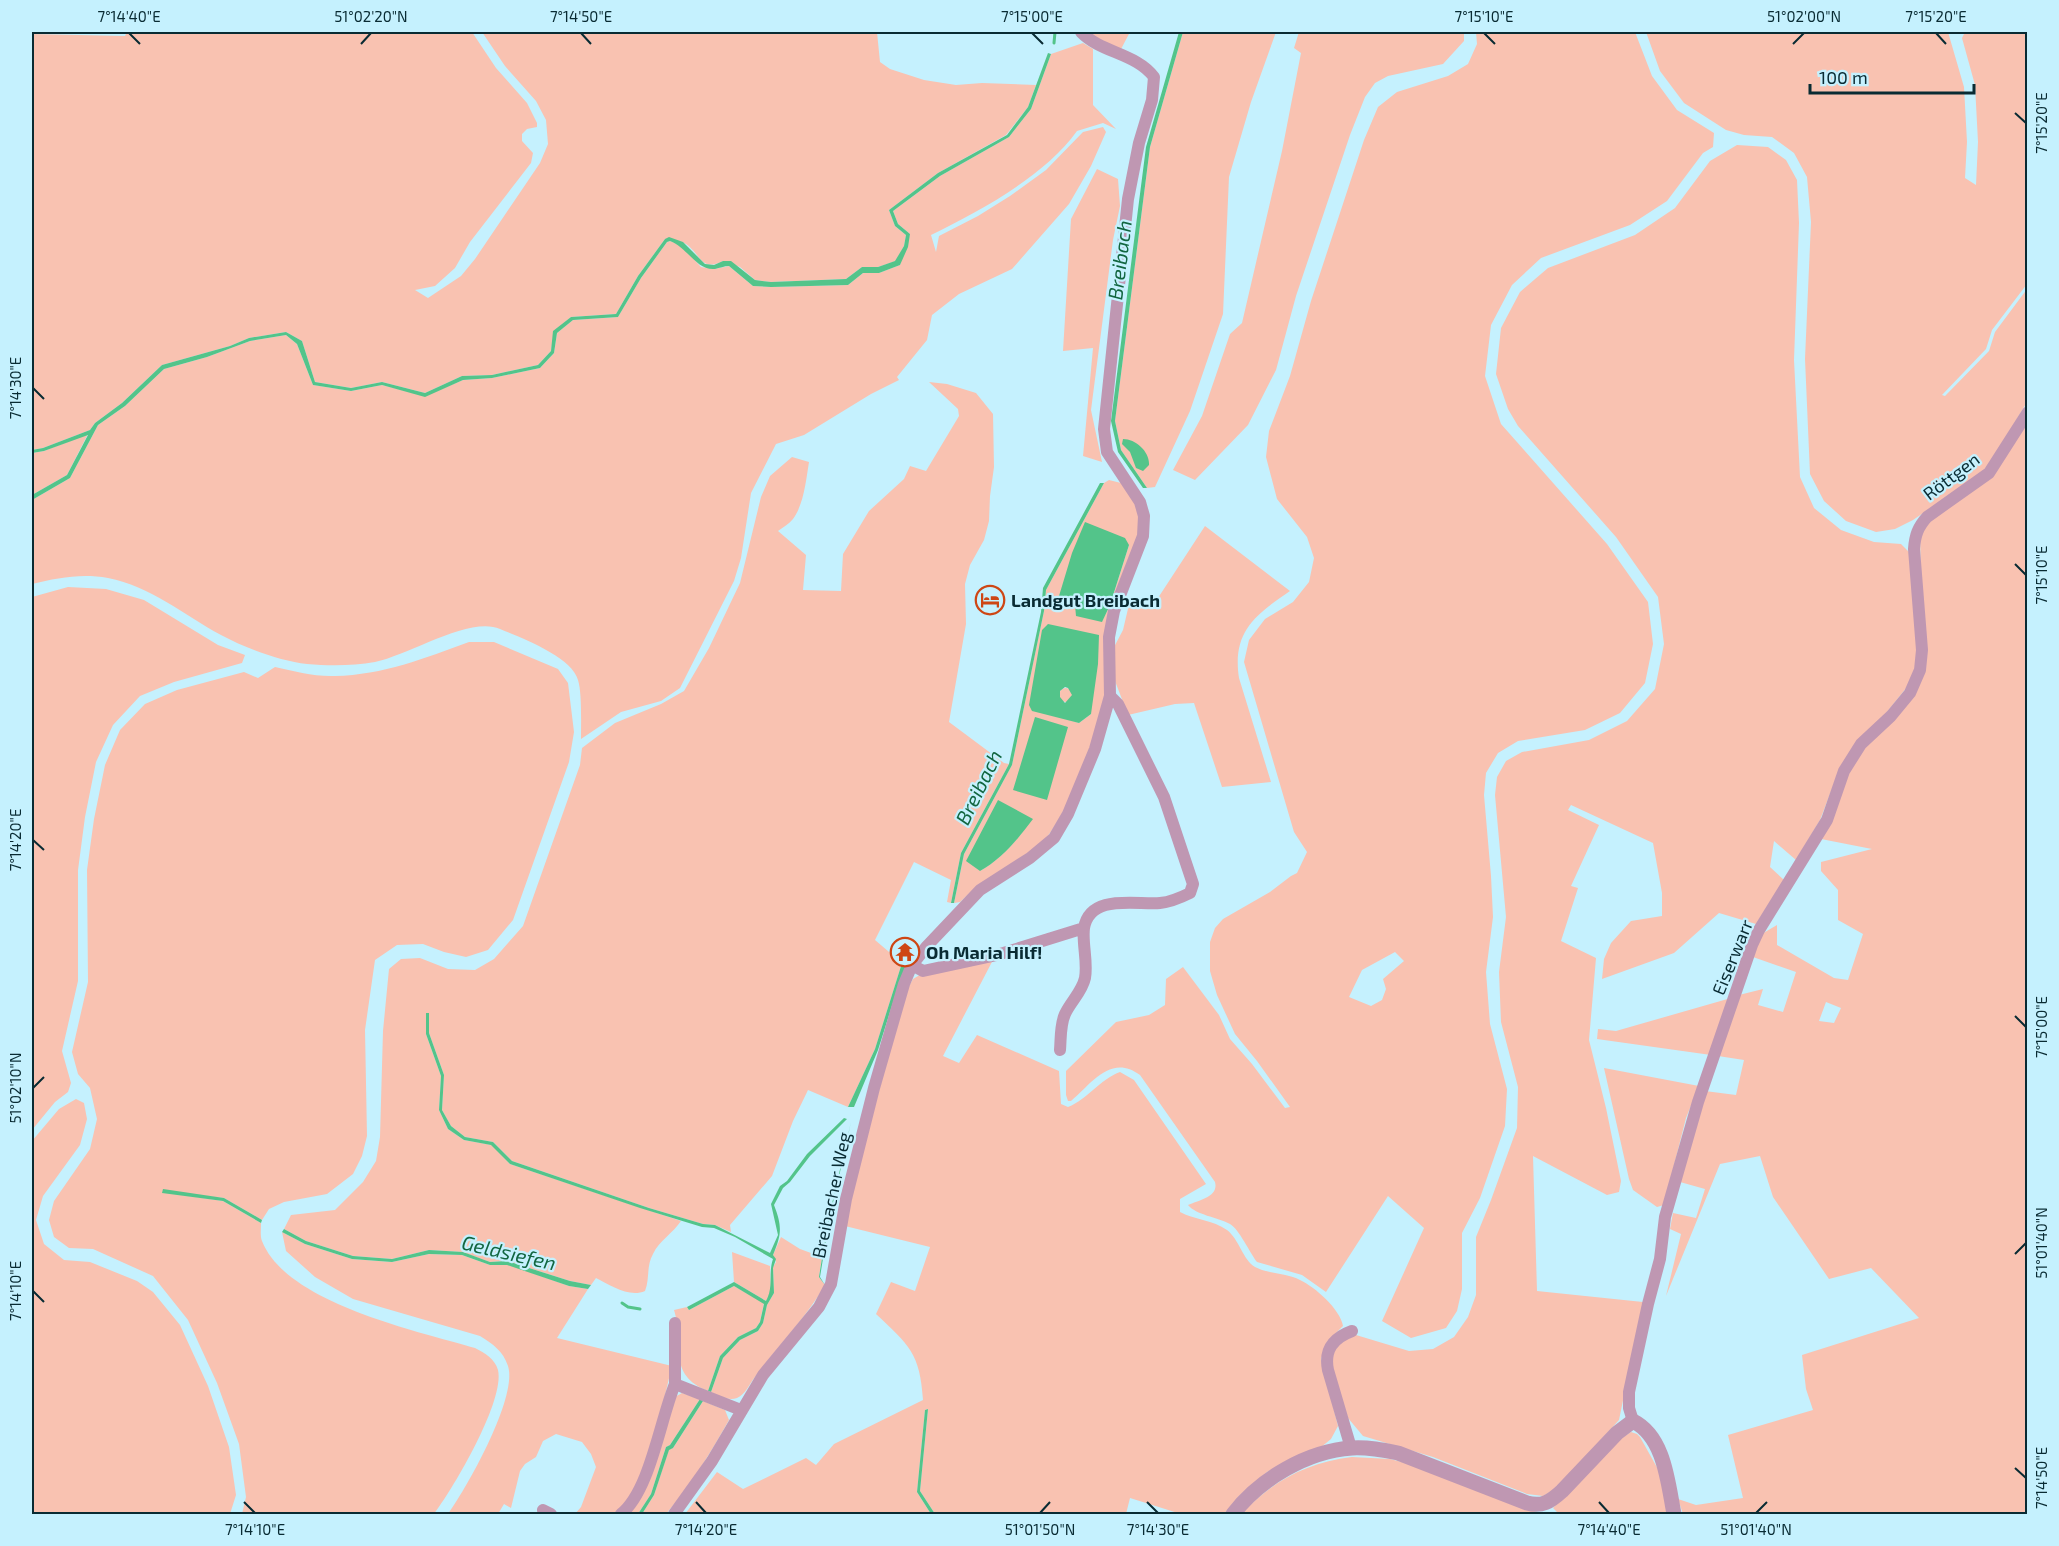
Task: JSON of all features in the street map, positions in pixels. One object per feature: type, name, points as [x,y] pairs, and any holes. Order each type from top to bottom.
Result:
[{"type":"street","name":"Breibacher Weg","points":[[674,1515],[712,1461],[763,1375],[819,1307],[831,1284],[851,1177],[874,1088],[912,964],[980,890],[1042,849],[1061,828],[1095,749],[1110,696],[1109,637],[1114,611],[1143,536],[1144,516],[1140,502],[1107,452],[1104,429],[1128,199],[1139,143],[1152,100],[1154,77],[1142,64],[1096,44],[1081,32]]},
{"type":"street","name":"Röttgen","points":[[1915,538],[1919,526],[1927,517],[1989,473],[2028,412]]},
{"type":"street","name":"Eiserwarr","points":[[1633,1421],[1629,1408],[1629,1392],[1660,1259],[1665,1217],[1698,1102],[1752,945],[1827,820],[1844,771],[1861,744],[1891,716],[1910,693],[1920,670],[1922,650],[1915,538]]},
{"type":"street","points":[[1060,1050],[1065,1014],[1083,986],[1085,977],[1084,928],[1092,913],[1106,904],[1119,902],[1161,903],[1190,893],[1193,884],[1160,787],[1118,704],[1110,696]]},
{"type":"street","points":[[912,964],[923,971],[986,957],[1084,928]]},
{"type":"street","points":[[621,1515],[633,1503],[644,1479],[675,1384],[675,1323]]},
{"type":"street","points":[[1351,1448],[1328,1370],[1327,1357],[1332,1344],[1342,1334],[1352,1331]]},
{"type":"street","points":[[675,1384],[741,1410]]},
{"type":"street","points":[[1233,1515],[1252,1494],[1292,1467],[1321,1455],[1351,1448],[1380,1449],[1398,1454],[1527,1503],[1539,1505],[1552,1500],[1617,1433],[1633,1421],[1647,1431],[1664,1464],[1669,1478],[1674,1515]]},
{"type":"shaded area","points":[[40,32],[125,32],[124,33]]},
{"type":"shaded area","points":[[127,32],[472,32],[496,68],[527,103],[537,127],[527,129],[522,134],[522,141],[533,153],[531,163],[470,242],[455,268],[435,286],[415,290],[428,298],[461,276],[475,259],[540,163],[548,144],[546,120],[536,101],[505,66],[482,32],[877,32],[880,62],[890,69],[924,80],[956,85],[982,83],[1036,85],[1028,107],[1006,135],[938,173],[889,210],[895,226],[906,235],[904,246],[896,261],[878,267],[862,267],[846,279],[771,282],[755,280],[740,267],[723,261],[709,265],[684,243],[665,239],[638,276],[616,314],[571,317],[554,331],[551,351],[538,365],[492,375],[462,376],[425,393],[382,382],[351,388],[315,382],[302,341],[286,332],[249,338],[230,346],[162,365],[122,403],[95,423],[90,430],[32,450],[32,34],[125,36]]},
{"type":"shaded area","points":[[1085,32],[1130,32],[1120,51]]},
{"type":"shaded area","points":[[1179,32],[1183,32],[1150,147],[1115,421],[1121,450],[1147,488],[1143,488],[1118,452],[1111,421],[1146,147]]},
{"type":"shaded area","points":[[1183,32],[1276,32],[1251,102],[1229,177],[1223,314],[1190,411],[1155,487],[1147,488],[1121,450],[1115,421],[1150,147]]},
{"type":"shaded area","points":[[1299,32],[1464,32],[1464,41],[1443,64],[1388,76],[1375,83],[1365,97],[1296,296],[1276,370],[1248,425],[1195,480],[1173,470],[1202,416],[1230,334],[1242,323],[1282,151],[1301,53],[1294,48]]},
{"type":"shaded area","points":[[1476,32],[1635,32],[1652,76],[1677,110],[1714,133],[1713,147],[1703,153],[1667,201],[1630,225],[1541,258],[1512,285],[1491,325],[1485,376],[1501,424],[1607,544],[1648,602],[1653,644],[1645,683],[1620,713],[1585,730],[1518,741],[1498,753],[1486,773],[1484,795],[1493,917],[1486,972],[1490,1024],[1507,1089],[1505,1126],[1480,1198],[1462,1233],[1462,1289],[1457,1311],[1446,1328],[1411,1338],[1382,1321],[1424,1228],[1388,1196],[1326,1292],[1302,1275],[1257,1262],[1241,1236],[1230,1224],[1196,1211],[1188,1205],[1211,1195],[1215,1182],[1140,1075],[1130,1069],[1120,1067],[1111,1069],[1102,1073],[1071,1101],[1068,1101],[1066,1071],[1116,1022],[1149,1015],[1165,1005],[1166,979],[1183,967],[1219,1015],[1230,1039],[1285,1108],[1290,1107],[1235,1034],[1217,995],[1210,971],[1210,942],[1215,928],[1223,919],[1270,892],[1297,873],[1307,852],[1294,832],[1244,662],[1249,640],[1265,619],[1293,602],[1309,582],[1314,558],[1307,537],[1277,499],[1266,457],[1269,431],[1290,376],[1311,301],[1364,140],[1378,107],[1397,92],[1448,76],[1468,64],[1477,44]],"holes":[[[1395,952],[1404,961],[1383,979],[1386,989],[1382,1000],[1371,1006],[1349,997],[1362,970]]]},
{"type":"shaded area","points":[[1646,32],[1948,32],[1964,87],[1967,142],[1965,178],[1976,185],[1978,142],[1975,85],[1962,38],[1965,32],[2027,32],[2027,284],[1992,330],[1986,349],[1942,395],[1945,396],[1989,351],[1995,332],[2027,289],[2027,402],[1992,461],[1980,474],[1913,520],[1895,529],[1876,532],[1846,521],[1824,501],[1810,474],[1805,359],[1811,222],[1807,177],[1794,153],[1772,137],[1744,135],[1726,130],[1684,103],[1660,71]]},
{"type":"shaded area","points":[[1083,43],[1093,49],[1093,105],[1116,129],[1103,123],[1077,131],[1048,163],[1030,177],[970,215],[931,235],[936,252],[939,236],[978,216],[1046,170],[1083,132],[1103,127],[1106,132],[1091,166],[1069,204],[1012,269],[959,294],[932,315],[927,340],[897,377],[899,380],[871,394],[804,435],[776,444],[751,493],[741,558],[734,581],[680,688],[661,701],[621,712],[581,739],[580,692],[574,672],[545,649],[500,629],[487,626],[456,632],[375,662],[341,665],[307,664],[274,657],[241,645],[152,594],[123,582],[108,578],[79,576],[32,584],[32,500],[70,478],[98,425],[125,406],[164,369],[207,357],[250,341],[286,335],[297,344],[313,385],[351,391],[382,385],[425,396],[463,380],[492,378],[540,368],[554,353],[557,333],[573,320],[618,317],[641,278],[670,241],[681,245],[701,267],[714,269],[729,266],[753,286],[848,285],[863,273],[879,273],[900,265],[910,234],[898,224],[893,211],[940,176],[1009,137],[1031,109],[1051,54]]},
{"type":"shaded area","points":[[1048,53],[1051,54],[1031,109],[1009,137],[940,176],[893,211],[898,224],[910,234],[908,247],[900,265],[879,273],[863,273],[848,285],[753,286],[729,266],[709,269],[703,266],[670,241],[641,278],[618,317],[573,320],[557,333],[554,353],[540,368],[492,378],[463,380],[425,397],[382,385],[351,391],[313,385],[297,344],[286,335],[250,341],[207,357],[164,369],[125,406],[98,425],[70,478],[32,500],[32,495],[67,475],[88,435],[44,451],[32,453],[32,450],[90,430],[95,423],[122,403],[162,365],[230,346],[249,338],[286,332],[302,341],[315,382],[351,388],[382,382],[425,393],[462,376],[492,375],[538,365],[551,351],[553,331],[571,317],[616,314],[638,276],[665,239],[669,237],[683,242],[705,264],[714,265],[723,261],[731,261],[755,280],[771,282],[846,279],[862,267],[878,267],[895,261],[904,246],[906,235],[895,226],[889,210],[938,173],[1007,135],[1028,107]]},
{"type":"shaded area","points":[[1737,145],[1768,147],[1786,160],[1797,180],[1799,223],[1794,360],[1800,477],[1814,508],[1841,530],[1874,542],[1901,544],[1911,554],[1918,650],[1915,669],[1907,687],[1838,773],[1820,820],[1796,860],[1774,841],[1770,867],[1784,880],[1756,924],[1719,913],[1674,953],[1602,979],[1604,959],[1611,943],[1631,921],[1662,916],[1662,893],[1653,843],[1571,805],[1568,810],[1599,825],[1571,886],[1578,888],[1561,941],[1596,958],[1589,1040],[1621,1181],[1619,1192],[1607,1195],[1533,1156],[1537,1291],[1643,1302],[1619,1420],[1557,1488],[1543,1496],[1527,1494],[1433,1457],[1363,1436],[1348,1418],[1331,1365],[1333,1350],[1341,1341],[1356,1335],[1409,1351],[1433,1349],[1454,1337],[1468,1317],[1476,1295],[1476,1237],[1517,1128],[1518,1087],[1501,1022],[1499,972],[1506,917],[1495,795],[1497,777],[1506,761],[1522,752],[1589,740],[1627,721],[1655,689],[1664,644],[1658,597],[1616,537],[1518,426],[1508,409],[1496,374],[1501,328],[1520,292],[1548,268],[1635,235],[1675,208],[1710,161]]},
{"type":"shaded area","points":[[1097,169],[1118,179],[1120,206],[1113,240],[1091,410],[1102,462],[1083,456],[1093,348],[1063,351],[1071,219]]},
{"type":"shaded area","points":[[929,382],[947,384],[976,393],[993,414],[994,467],[989,521],[984,540],[970,565],[965,584],[966,624],[949,722],[1004,763],[1009,764],[961,853],[951,903],[947,902],[951,880],[914,862],[875,940],[902,963],[875,1049],[848,1107],[808,1090],[793,1121],[772,1176],[730,1225],[731,1232],[715,1225],[703,1224],[649,1208],[512,1161],[493,1142],[465,1137],[451,1126],[442,1110],[444,1075],[429,1033],[429,1014],[426,1013],[426,1034],[441,1076],[439,1110],[448,1129],[464,1140],[492,1145],[510,1164],[681,1221],[653,1254],[645,1291],[626,1292],[596,1278],[591,1285],[570,1281],[507,1261],[490,1262],[462,1252],[429,1250],[392,1259],[353,1256],[306,1241],[284,1229],[291,1215],[335,1210],[363,1182],[376,1161],[380,1137],[383,1031],[389,969],[401,959],[420,958],[448,969],[475,970],[494,959],[523,926],[580,765],[582,748],[615,723],[661,704],[684,691],[709,648],[740,583],[761,497],[770,476],[792,457],[809,462],[806,484],[797,513],[778,531],[806,555],[803,590],[841,591],[843,554],[869,511],[904,479],[910,466],[926,471],[959,416],[958,409]]},
{"type":"shaded area","points":[[2027,420],[2027,1514],[1683,1514],[1678,1499],[1696,1505],[1743,1498],[1728,1435],[1813,1410],[1806,1389],[1802,1355],[1919,1318],[1871,1268],[1829,1279],[1773,1197],[1760,1156],[1720,1164],[1666,1296],[1681,1234],[1670,1229],[1673,1213],[1696,1218],[1705,1189],[1680,1182],[1705,1091],[1736,1095],[1744,1060],[1718,1056],[1739,995],[1763,989],[1758,1005],[1783,1012],[1796,972],[1753,957],[1760,935],[1777,925],[1777,945],[1834,978],[1848,980],[1863,934],[1838,920],[1838,890],[1821,871],[1821,862],[1872,849],[1821,839],[1849,771],[1864,747],[1923,675],[1920,536],[1926,524],[1990,478]],"holes":[[[1826,1002],[1841,1008],[1834,1023],[1819,1021]]]},
{"type":"shaded area","points":[[88,434],[67,475],[32,495],[32,453],[44,451]]},
{"type":"shaded area","points":[[1123,439],[1133,441],[1145,451],[1149,465],[1143,471],[1136,468],[1130,452],[1122,444]]},
{"type":"shaded area","points":[[1109,480],[1121,483],[1137,509],[1140,529],[1134,551],[1112,606],[1106,693],[1090,750],[1061,815],[1041,844],[974,889],[960,902],[954,903],[964,854],[1012,765],[1044,611],[1046,590],[1104,483]],"holes":[[[1129,545],[1110,605],[1102,621],[1061,599]],[[1048,624],[1091,714],[1079,723],[1059,716]],[[1032,819],[1009,848],[980,871]]]},
{"type":"shaded area","points":[[1100,483],[1104,483],[1046,590],[1044,611],[1012,765],[964,854],[954,903],[951,903],[961,853],[1009,764],[1041,612],[1043,588]]},
{"type":"shaded area","points":[[1085,522],[1125,538],[1129,545],[1110,605],[1102,622],[1076,616],[1075,605],[1065,602],[1059,596],[1072,553]]},
{"type":"shaded area","points":[[1205,526],[1290,591],[1257,617],[1249,626],[1239,648],[1239,678],[1271,782],[1222,787],[1194,703],[1175,704],[1128,715],[1115,681],[1113,649],[1123,630],[1131,596],[1156,601]]},
{"type":"shaded area","points":[[68,587],[106,589],[144,600],[218,645],[245,655],[242,663],[174,682],[140,696],[113,725],[96,762],[85,817],[78,870],[78,981],[62,1051],[71,1083],[68,1092],[55,1102],[32,1130],[32,597]]},
{"type":"shaded area","points":[[1048,624],[1099,635],[1098,664],[1091,714],[1079,723],[1032,711],[1029,705],[1042,630]],"holes":[[[1065,687],[1072,695],[1065,703],[1060,697],[1060,691]]]},
{"type":"shaded area","points":[[469,642],[494,642],[558,669],[568,683],[574,732],[569,762],[513,920],[488,950],[466,957],[423,944],[397,945],[375,960],[365,1030],[367,1136],[362,1156],[353,1174],[327,1194],[284,1202],[269,1209],[262,1220],[224,1198],[162,1192],[223,1201],[261,1223],[262,1241],[276,1263],[297,1281],[325,1298],[388,1323],[482,1352],[492,1360],[498,1370],[494,1402],[476,1444],[434,1514],[242,1514],[246,1497],[239,1444],[217,1383],[188,1320],[153,1276],[93,1249],[69,1248],[54,1237],[49,1220],[54,1201],[90,1149],[97,1119],[90,1088],[78,1074],[72,1052],[88,982],[87,870],[105,765],[120,730],[145,704],[177,690],[244,672],[258,678],[275,667],[327,676],[370,673],[404,665]]},
{"type":"shaded area","points":[[1066,688],[1071,690],[1073,695],[1071,700],[1066,702],[1061,700],[1059,695],[1061,690]]},
{"type":"shaded area","points":[[1035,717],[1068,727],[1047,800],[1013,790]]},
{"type":"shaded area","points":[[998,800],[1033,819],[1002,855],[980,871],[966,861]]},
{"type":"shaded area","points":[[994,958],[943,1056],[959,1063],[977,1035],[1059,1071],[1061,1104],[1068,1107],[1120,1072],[1134,1080],[1206,1184],[1180,1199],[1180,1212],[1227,1230],[1251,1264],[1306,1283],[1326,1299],[1341,1319],[1343,1326],[1327,1342],[1321,1359],[1338,1426],[1331,1439],[1320,1448],[1301,1454],[1267,1472],[1239,1496],[1224,1514],[1181,1514],[1130,1498],[1126,1514],[935,1514],[920,1491],[928,1409],[925,1410],[917,1492],[931,1514],[685,1514],[717,1472],[743,1489],[806,1458],[816,1465],[834,1444],[923,1400],[916,1360],[905,1342],[876,1314],[891,1282],[915,1291],[930,1247],[845,1226],[850,1199],[905,993],[913,979],[923,973]]},
{"type":"shaded area","points":[[902,963],[907,965],[878,1050],[854,1107],[848,1107],[875,1049]]},
{"type":"shaded area","points":[[1731,998],[1711,1055],[1597,1039],[1598,1029],[1616,1031]]},
{"type":"shaded area","points":[[426,1013],[429,1013],[429,1033],[444,1075],[442,1110],[451,1126],[465,1137],[493,1142],[512,1161],[649,1208],[703,1224],[715,1225],[770,1253],[778,1235],[771,1204],[780,1186],[787,1181],[807,1154],[844,1118],[847,1119],[810,1156],[783,1188],[774,1205],[780,1230],[773,1255],[776,1259],[773,1268],[774,1293],[758,1331],[740,1340],[723,1358],[711,1392],[708,1391],[720,1356],[738,1337],[756,1328],[760,1322],[764,1304],[734,1286],[689,1310],[687,1307],[734,1282],[766,1301],[770,1290],[773,1259],[735,1237],[714,1228],[702,1227],[640,1208],[510,1164],[491,1145],[464,1140],[448,1129],[439,1110],[441,1076],[426,1034]]},
{"type":"shaded area","points":[[1604,1068],[1699,1086],[1686,1118],[1664,1205],[1657,1207],[1633,1190]]},
{"type":"shaded area","points":[[76,1099],[84,1103],[87,1119],[80,1145],[43,1196],[36,1220],[44,1244],[64,1260],[90,1262],[137,1281],[153,1292],[180,1325],[208,1386],[229,1447],[236,1495],[230,1514],[32,1514],[32,1141],[59,1109]]},
{"type":"shaded area","points":[[851,1122],[829,1222],[820,1277],[825,1285],[819,1277],[828,1221]]},
{"type":"shaded area","points":[[163,1189],[224,1198],[262,1220],[261,1223],[223,1201],[162,1193]]},
{"type":"shaded area","points":[[284,1229],[306,1241],[353,1256],[392,1259],[429,1250],[463,1252],[490,1262],[507,1261],[570,1281],[591,1285],[588,1289],[569,1286],[507,1265],[490,1265],[462,1255],[429,1254],[392,1262],[352,1259],[305,1244],[282,1232]]},
{"type":"shaded area","points":[[282,1232],[305,1244],[352,1259],[392,1262],[429,1254],[462,1255],[490,1265],[507,1264],[569,1286],[588,1289],[557,1338],[672,1366],[653,1443],[630,1500],[621,1510],[611,1514],[575,1514],[581,1507],[596,1467],[591,1454],[582,1442],[556,1434],[543,1441],[536,1457],[525,1464],[520,1471],[511,1508],[504,1504],[498,1514],[448,1514],[478,1464],[506,1399],[509,1380],[508,1366],[503,1356],[480,1336],[353,1299],[315,1277],[286,1251]]},
{"type":"shaded area","points":[[781,1237],[800,1249],[822,1257],[819,1277],[825,1285],[743,1394],[734,1399],[720,1396],[711,1392],[723,1358],[740,1340],[758,1331],[763,1323],[767,1305],[774,1293],[773,1267],[776,1262],[773,1255]]},
{"type":"shaded area","points":[[732,1252],[770,1266],[771,1292],[766,1301],[734,1282]]},
{"type":"shaded area","points":[[734,1286],[764,1303],[760,1322],[756,1328],[738,1337],[720,1356],[708,1391],[695,1384],[682,1367],[674,1310],[687,1307],[689,1310]]},
{"type":"shaded area","points":[[682,1393],[700,1399],[670,1445],[666,1447],[651,1494],[638,1514],[628,1514],[673,1398]]},
{"type":"shaded area","points":[[700,1399],[703,1401],[673,1448],[669,1450],[654,1495],[642,1514],[638,1514],[651,1494],[666,1447],[670,1445]]},
{"type":"shaded area","points":[[703,1401],[725,1410],[729,1420],[700,1469],[666,1514],[642,1514],[654,1495],[669,1449],[673,1448]]},
{"type":"shaded area","points":[[928,1409],[920,1491],[935,1514],[931,1514],[917,1492],[925,1410]]},
{"type":"shaded area","points":[[1631,1432],[1640,1437],[1659,1471],[1669,1514],[1559,1514],[1553,1508],[1614,1443]]},
{"type":"shaded area","points":[[1352,1457],[1390,1459],[1413,1465],[1542,1514],[1241,1514],[1265,1492],[1291,1475],[1319,1464]]},
{"type":"waterway","points":[[1054,43],[1055,32]]},
{"type":"waterway","name":"Geldsiefen","points":[[622,1303],[628,1307],[640,1309]]},
{"type":"place","name":"Landgut Breibach","points":[[990,600]]},
{"type":"place","name":"Oh Maria Hilf!","points":[[905,952]]},
{"type":"water label","name":"Breibach","points":[[1119,260]]},
{"type":"water label","name":"Breibach","points":[[978,787]]}]
